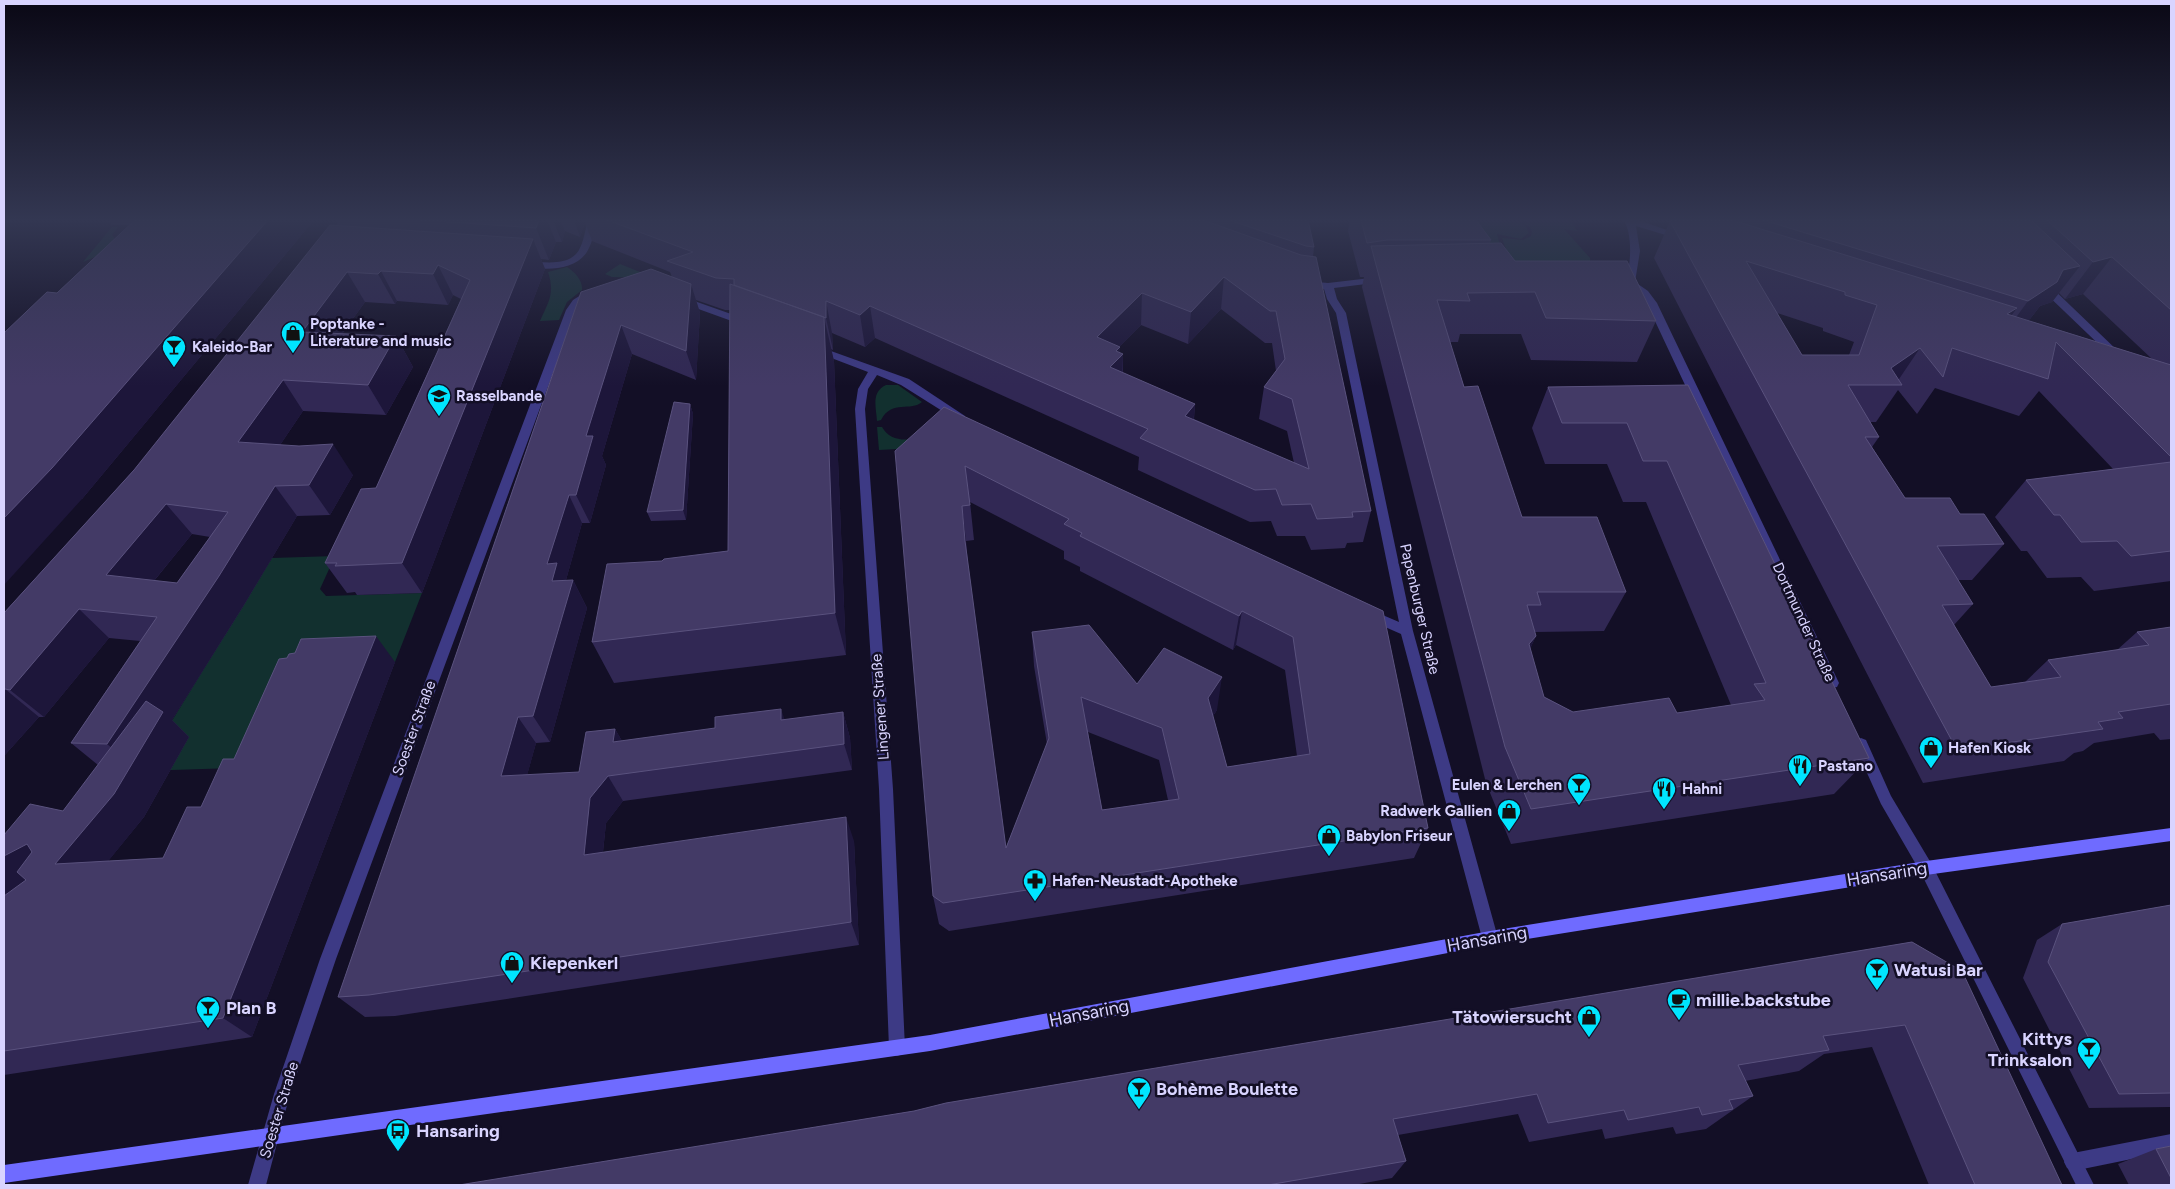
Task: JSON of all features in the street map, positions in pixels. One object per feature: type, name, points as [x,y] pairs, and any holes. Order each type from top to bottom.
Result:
[{"type":"main road","name":"Hansaring","points":[[4,1174],[897,1048],[1490,938],[1926,868],[2171,834]]},
{"type":"street","points":[[1614,280],[1630,283],[1631,275]]},
{"type":"street","points":[[1299,283],[1328,286],[1388,280]]},
{"type":"street","points":[[2037,280],[2123,362],[2100,360]]},
{"type":"street","name":"Dortmunder Straße","points":[[1630,283],[1652,303],[1840,699]]},
{"type":"street","name":"Papenburger Straße","points":[[1328,286],[1332,299],[1341,313],[1407,631],[1490,938]]},
{"type":"street","name":"Soester Straße","points":[[257,1185],[268,1136],[323,974],[572,310],[586,294],[599,288]]},
{"type":"street","points":[[674,297],[757,327]]},
{"type":"street","points":[[804,344],[905,382],[966,420]]},
{"type":"street","name":"Lingener Straße","points":[[875,370],[863,389],[860,408],[886,788],[897,1048]]},
{"type":"street","points":[[1362,611],[1407,631]]},
{"type":"street","points":[[1856,735],[1886,800],[1926,868],[2085,1185]]},
{"type":"street","points":[[2073,1162],[2171,1142]]},
{"type":"green space","points":[[549,275],[577,275],[582,290],[567,302],[559,320],[540,321],[551,291]]},
{"type":"green space","points":[[608,275],[649,275],[655,278]]},
{"type":"green space","points":[[886,385],[898,385],[922,402],[918,405],[890,410],[881,420],[877,421],[876,396],[881,388]]},
{"type":"green space","points":[[877,427],[882,427],[895,438],[903,440],[912,439],[897,449],[879,450]]},
{"type":"green space","points":[[335,556],[320,589],[326,596],[422,593],[395,662],[325,665],[234,768],[141,771],[272,558]]},
{"type":"building","points":[[76,275],[220,275],[52,468],[4,518],[4,333],[47,292],[57,293]]},
{"type":"building","points":[[290,275],[344,275],[302,332],[396,336],[368,385],[283,380],[238,442],[299,446],[333,444],[309,485],[275,486],[219,576],[107,744],[71,743],[157,617],[79,609],[10,690],[4,690],[4,613],[134,470]],"holes":[[[166,504],[228,512],[177,583],[106,575]]]},
{"type":"building","points":[[460,275],[518,275],[402,563],[335,566],[337,563],[325,563],[361,489],[376,488],[470,280]]},
{"type":"building","points":[[631,275],[668,275],[691,284],[686,351],[621,325],[586,436],[593,436],[576,495],[569,495],[547,564],[557,563],[552,581],[573,580],[533,716],[518,717],[501,776],[579,772],[586,732],[615,729],[613,742],[715,728],[715,717],[781,709],[781,720],[843,712],[844,744],[608,776],[590,798],[584,855],[846,817],[851,922],[369,995],[338,997],[581,292]]},
{"type":"building","points":[[709,275],[1320,275],[1371,511],[1352,512],[1353,517],[1317,519],[1311,504],[1282,505],[1276,489],[1255,490],[1237,482],[1140,438],[1148,429],[870,306],[860,315],[826,301],[826,318],[734,285],[734,279]],"holes":[[[1224,277],[1270,311],[1276,311],[1285,359],[1264,387],[1292,399],[1309,469],[1185,416],[1195,404],[1110,367],[1123,354],[1116,351],[1120,347],[1097,337],[1142,293],[1191,312]]]},
{"type":"building","points":[[1379,275],[1634,275],[1656,321],[1546,318],[1535,292],[1467,293],[1470,301],[1437,300],[1464,387],[1478,386],[1522,517],[1597,517],[1626,592],[1537,592],[1541,605],[1527,605],[1536,636],[1529,644],[1544,697],[1573,712],[1669,698],[1677,713],[1765,700],[1754,684],[1766,683],[1667,461],[1643,461],[1627,423],[1562,423],[1548,387],[1688,385],[1869,758],[1531,809],[1505,747]]},
{"type":"building","points":[[1700,275],[1755,275],[1802,355],[1859,355],[1877,305],[1845,295],[1845,292],[1792,275],[1912,275],[2017,308],[2007,314],[2171,365],[2171,457],[2056,342],[2048,379],[1952,348],[1943,377],[1920,348],[1891,368],[1902,385],[1848,385],[1879,437],[1865,437],[1905,498],[1950,498],[1960,514],[1984,514],[2004,544],[1937,546],[1973,604],[1942,605],[1991,687],[2061,677],[2048,660],[2149,645],[2137,632],[2171,627],[2171,704],[2118,712],[2123,718],[2098,722],[2103,729],[1957,750]]},
{"type":"building","points":[[1945,275],[2060,275],[2057,282],[2028,301]]},
{"type":"building","points":[[2133,275],[2171,275],[2171,310]]},
{"type":"building","points":[[730,284],[824,317],[835,613],[592,642],[607,564],[662,561],[664,559],[728,551]]},
{"type":"building","points":[[674,402],[690,404],[683,510],[647,512]]},
{"type":"building","points":[[944,407],[1383,611],[1428,828],[943,903],[933,896],[895,451]],"holes":[[[965,466],[1069,519],[1064,524],[1082,533],[1080,536],[1239,616],[1242,611],[1293,637],[1310,754],[1227,767],[1208,698],[1222,677],[1164,648],[1137,684],[1089,625],[1032,632],[1049,738],[1006,848],[965,541],[962,506],[970,505]],[[1081,697],[1162,728],[1179,799],[1102,810]]]},
{"type":"building","points":[[2171,462],[2171,551],[2131,556],[2117,541],[2081,542],[2060,515],[2054,515],[2026,480]]},
{"type":"building","points":[[376,636],[223,1018],[4,1051],[4,896],[26,880],[17,872],[32,852],[27,844],[4,856],[4,835],[30,804],[63,811],[146,701],[163,712],[114,794],[55,864],[163,858],[187,807],[201,807],[223,759],[234,759],[279,659],[287,658],[289,654],[295,653],[301,639]]},
{"type":"building","points":[[2171,905],[2171,1093],[2119,1094],[2048,962],[2062,924]]},
{"type":"building","points":[[1912,942],[1962,971],[2062,1185],[1975,1185],[1905,1025],[1823,1036],[1829,1050],[1738,1065],[1753,1096],[1729,1100],[1733,1109],[1702,1115],[1699,1107],[1628,1120],[1624,1110],[1548,1123],[1537,1094],[1393,1119],[1406,1161],[1268,1185],[459,1185],[914,1111],[946,1103]]},
{"type":"building","points":[[2171,1146],[2171,1178],[2156,1149]]},
{"type":"place","name":"Poptanke - Literature and music","points":[[293,354]]},
{"type":"place","name":"Kaleido-Bar","points":[[174,368]]},
{"type":"place","name":"Rasselbande","points":[[439,417]]},
{"type":"place","name":"Hafen Kiosk","points":[[1931,769]]},
{"type":"place","name":"Pastano","points":[[1800,787]]},
{"type":"place","name":"Eulen & Lerchen","points":[[1579,806]]},
{"type":"place","name":"Hahni","points":[[1664,810]]},
{"type":"place","name":"Radwerk Gallien","points":[[1509,832]]},
{"type":"place","name":"Babylon Friseur","points":[[1329,857]]},
{"type":"place","name":"Hafen-Neustadt-Apotheke","points":[[1035,902]]},
{"type":"place","name":"Kiepenkerl","points":[[512,984]]},
{"type":"place","name":"Watusi Bar","points":[[1877,991]]},
{"type":"place","name":"millie.backstube","points":[[1679,1021]]},
{"type":"place","name":"Plan B","points":[[208,1029]]},
{"type":"place","name":"Tätowiersucht","points":[[1589,1038]]},
{"type":"place","name":"Kittys Trinksalon","points":[[2089,1070]]},
{"type":"place","name":"Bohème Boulette","points":[[1139,1110]]},
{"type":"place","name":"Hansaring","points":[[398,1152]]}]
